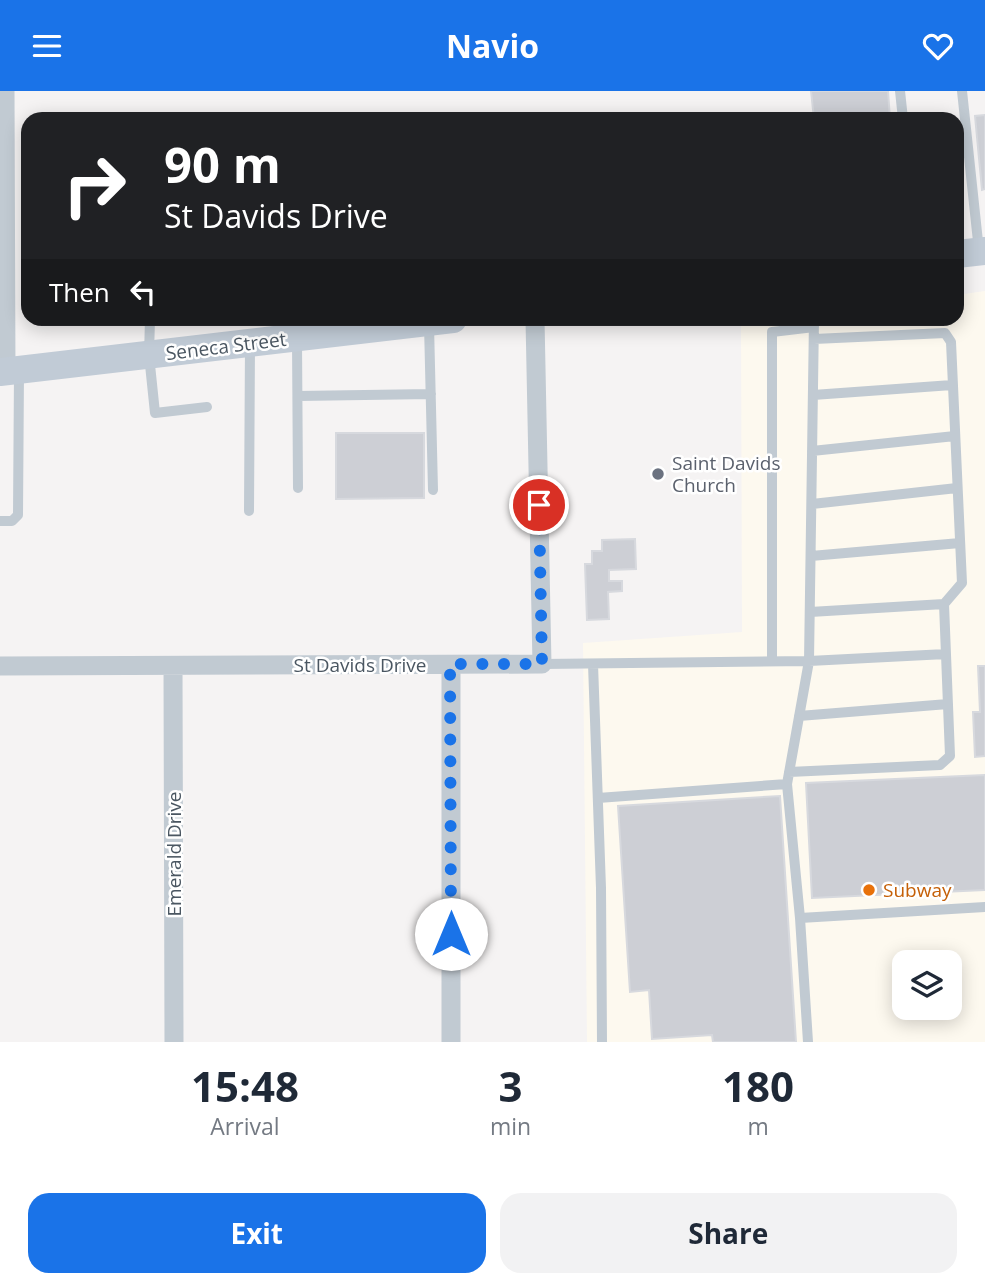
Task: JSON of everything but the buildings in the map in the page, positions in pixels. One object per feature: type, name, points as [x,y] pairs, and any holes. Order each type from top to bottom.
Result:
[{"type":"street","points":[[5,91],[8,371]]},
{"type":"street","name":"Seneca Street","points":[[8,371],[381,326]]},
{"type":"street","points":[[535,326],[542,664]]},
{"type":"street","points":[[450,664],[451,1042]]},
{"type":"street","name":"St Davids Drive","points":[[0,666],[542,664]]},
{"type":"street","name":"Emerald Drive","points":[[173,666],[174,1042]]},
{"type":"lane","points":[[900,91],[902,112]]},
{"type":"lane","points":[[964,123],[974,252]]},
{"type":"lane","points":[[150,326],[149,355],[155,413],[207,407]]},
{"type":"lane","points":[[433,489],[431,394],[440,326]]},
{"type":"lane","points":[[772,661],[772,332],[800,326]]},
{"type":"lane","points":[[808,1042],[787,784],[809,661],[814,326]]},
{"type":"lane","points":[[789,772],[940,765],[950,756],[944,604],[962,583],[951,342],[945,333],[814,339]]},
{"type":"lane","points":[[290,335],[298,395],[298,488]]},
{"type":"lane","points":[[249,511],[250,343]]},
{"type":"lane","points":[[0,521],[12,521],[18,515],[8,371]]},
{"type":"lane","points":[[813,395],[953,385]]},
{"type":"lane","points":[[298,395],[431,394]]},
{"type":"lane","points":[[813,451],[955,436]]},
{"type":"lane","points":[[812,504],[957,488]]},
{"type":"lane","points":[[811,556],[960,543]]},
{"type":"lane","points":[[810,612],[944,604]]},
{"type":"lane","points":[[542,664],[809,661],[946,654]]},
{"type":"lane","points":[[593,664],[602,1042]]},
{"type":"lane","points":[[799,716],[948,704]]},
{"type":"lane","points":[[598,798],[787,784]]},
{"type":"lane","points":[[800,918],[985,907]]},
{"type":"shaded area","points":[[985,291],[985,1042],[587,1042],[583,643],[742,632],[741,326],[964,326],[964,294]]},
{"type":"place","name":"Saint Davids Church","points":[[658,474]]},
{"type":"place","name":"Subway","points":[[869,890]]},
{"type":"route","points":[[451,934],[450,664],[542,664],[539,505]]}]
